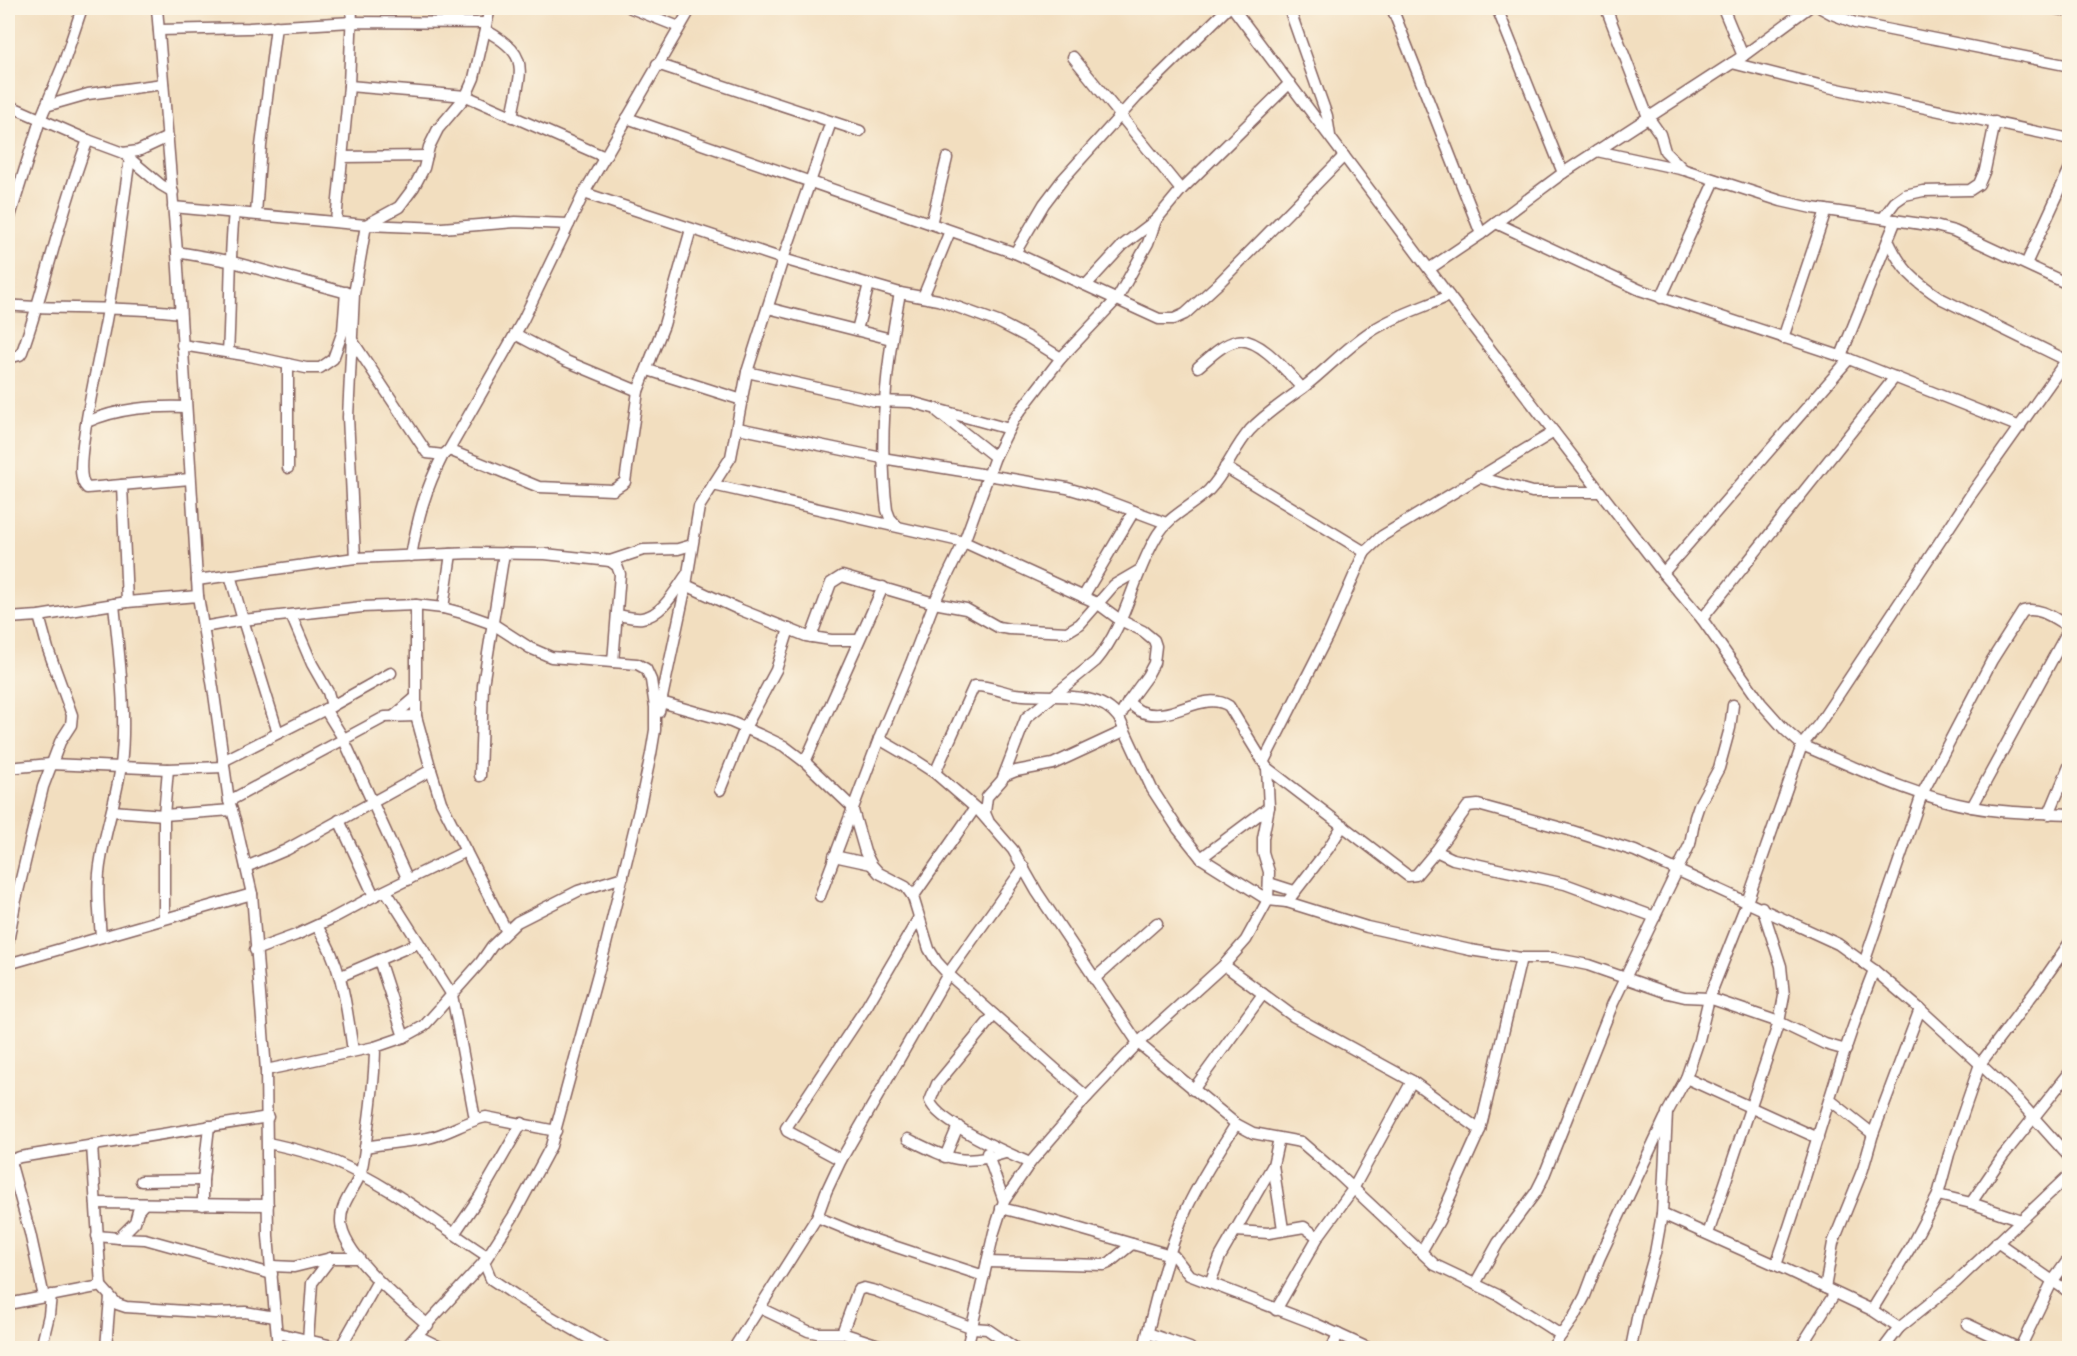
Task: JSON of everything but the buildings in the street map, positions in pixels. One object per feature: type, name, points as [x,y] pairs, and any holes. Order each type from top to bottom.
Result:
[{"type":"street","points":[[8,223],[40,120],[63,65],[82,8]]},
{"type":"street","points":[[157,8],[177,252],[198,596],[230,806],[252,894],[266,1070],[268,1236],[278,1348]]},
{"type":"street","points":[[336,221],[349,86],[352,8]]},
{"type":"street","points":[[182,345],[306,368],[320,368],[333,359],[343,331],[366,225],[399,207],[414,187],[424,168],[429,147],[438,129],[466,96],[479,62],[490,8]]},
{"type":"street","points":[[631,8],[679,27]]},
{"type":"street","points":[[411,555],[418,514],[430,482],[515,334],[584,193],[691,8]]},
{"type":"street","points":[[1015,253],[1044,204],[1063,179],[1120,116],[1228,8]]},
{"type":"street","points":[[1233,8],[1449,296],[1663,573],[1702,620],[1761,703],[1785,730],[1802,745],[1922,794],[1972,807],[2022,813],[2070,814]]},
{"type":"street","points":[[1289,8],[1327,116],[1330,136]]},
{"type":"street","points":[[1392,8],[1481,234]]},
{"type":"street","points":[[1497,8],[1563,173]]},
{"type":"street","points":[[1606,8],[1648,117],[1660,134],[1665,151],[1685,170]]},
{"type":"street","points":[[1724,8],[1743,56]]},
{"type":"street","points":[[1429,269],[1481,234],[1563,173],[1743,56],[1808,8]]},
{"type":"street","points":[[1821,8],[1855,23],[2070,66]]},
{"type":"street","points":[[2052,8],[2070,11]]},
{"type":"street","points":[[159,30],[352,22],[486,27],[513,49],[519,57],[520,66],[512,117]]},
{"type":"street","points":[[256,214],[261,146],[276,26]]},
{"type":"street","points":[[1073,57],[1181,190]]},
{"type":"street","points":[[1732,63],[1819,85],[2070,139]]},
{"type":"street","points":[[657,64],[860,131]]},
{"type":"street","points":[[1086,285],[1123,245],[1156,220],[1181,190],[1290,83]]},
{"type":"street","points":[[46,106],[88,94],[163,84]]},
{"type":"street","points":[[349,86],[466,96],[605,157]]},
{"type":"street","points":[[8,105],[126,156],[172,192]]},
{"type":"street","points":[[627,118],[1015,253],[1159,319],[1174,319],[1185,314],[1218,284],[1344,156]]},
{"type":"street","points":[[405,1348],[486,1259],[542,1166],[556,1131],[639,810],[687,578],[699,507],[732,457],[747,372],[783,259],[831,122]]},
{"type":"street","points":[[1883,218],[1895,202],[1905,195],[1923,191],[1970,190],[1979,184],[1985,170],[1995,122]]},
{"type":"street","points":[[126,156],[168,137]]},
{"type":"street","points":[[8,358],[20,355],[22,352],[38,308],[72,181],[88,140]]},
{"type":"street","points":[[1597,151],[1685,170],[1781,201],[1954,231],[2070,285]]},
{"type":"street","points":[[126,156],[109,308],[82,455],[84,485],[87,488],[190,478]]},
{"type":"street","points":[[343,157],[427,156]]},
{"type":"street","points":[[931,224],[947,158]]},
{"type":"street","points":[[2026,264],[2070,168]]},
{"type":"street","points":[[1661,298],[1715,180]]},
{"type":"street","points":[[584,193],[783,259],[900,293],[938,300],[998,322],[1061,358]]},
{"type":"street","points":[[173,207],[366,225],[442,228],[515,222],[569,224]]},
{"type":"street","points":[[1783,338],[1826,210]]},
{"type":"street","points":[[228,352],[231,302],[229,261],[234,212]]},
{"type":"street","points":[[820,896],[852,807],[934,603],[964,542],[994,457],[1014,419],[1061,358],[1117,299],[1148,243],[1156,220]]},
{"type":"street","points":[[1663,573],[1845,357],[1896,220]]},
{"type":"street","points":[[1496,223],[1661,298],[1845,357],[2020,427]]},
{"type":"street","points":[[352,340],[427,453],[462,455],[539,486],[613,490],[625,482],[638,391],[664,325],[691,229]]},
{"type":"street","points":[[923,297],[950,231]]},
{"type":"street","points":[[1552,1348],[1574,1317],[1585,1296],[1636,1176],[1686,1078],[1709,998],[1747,902],[1802,745],[1970,496],[2068,358],[1942,299],[1899,264],[1888,240]]},
{"type":"street","points":[[177,252],[229,261],[350,293]]},
{"type":"street","points":[[857,330],[869,284]]},
{"type":"street","points":[[350,293],[352,340],[348,417],[355,558]]},
{"type":"street","points":[[897,526],[887,510],[882,458],[891,339],[900,293]]},
{"type":"street","points":[[989,823],[985,813],[987,797],[1004,776],[1026,718],[1096,661],[1102,653],[1120,620],[1138,571],[1166,523],[1194,504],[1208,491],[1260,418],[1328,368],[1349,347],[1373,330],[1449,296]]},
{"type":"street","points":[[8,304],[38,308],[148,309],[180,313]]},
{"type":"street","points":[[768,308],[891,339]]},
{"type":"street","points":[[515,334],[566,361],[638,391]]},
{"type":"street","points":[[1198,367],[1226,345],[1248,340],[1280,364],[1302,388]]},
{"type":"street","points":[[288,364],[288,468]]},
{"type":"street","points":[[350,371],[371,370]]},
{"type":"street","points":[[648,370],[742,400]]},
{"type":"street","points":[[747,372],[875,401],[912,402],[1009,429]]},
{"type":"street","points":[[1702,620],[1895,377]]},
{"type":"street","points":[[87,422],[100,416],[130,409],[186,407]]},
{"type":"street","points":[[934,408],[994,457]]},
{"type":"street","points":[[738,428],[882,458],[1067,488],[1166,523]]},
{"type":"street","points":[[967,1348],[1002,1205],[1030,1163],[1138,1043],[1224,965],[1246,940],[1268,900],[1269,872],[1263,852],[1263,838],[1269,807],[1266,764],[1365,552],[1383,536],[1554,432]]},
{"type":"street","points":[[456,438],[462,455]]},
{"type":"street","points":[[1225,467],[1365,552]]},
{"type":"street","points":[[1478,477],[1532,492],[1600,492]]},
{"type":"street","points":[[122,485],[127,602]]},
{"type":"street","points":[[713,485],[964,542],[1096,603],[1120,620],[1148,635],[1154,640],[1156,646],[1154,663],[1119,718]]},
{"type":"street","points":[[1083,597],[1134,511]]},
{"type":"street","points":[[197,580],[355,558],[504,553],[545,554],[610,561],[643,550],[678,549],[692,545]]},
{"type":"street","points":[[678,549],[687,578],[789,629],[811,637],[858,640]]},
{"type":"street","points":[[480,777],[483,685],[504,553]]},
{"type":"street","points":[[443,608],[451,554]]},
{"type":"street","points":[[610,561],[617,566],[620,574],[613,662]]},
{"type":"street","points":[[811,637],[831,583],[842,576],[934,603],[966,609],[998,627],[1067,632],[1080,624],[1114,585],[1138,571]]},
{"type":"street","points":[[230,576],[278,734]]},
{"type":"street","points":[[617,615],[642,618],[654,614],[687,578]]},
{"type":"street","points":[[804,762],[883,587]]},
{"type":"street","points":[[8,618],[39,616],[127,602],[198,596]]},
{"type":"street","points":[[100,937],[98,893],[100,860],[121,767],[122,747],[121,680],[114,604]]},
{"type":"street","points":[[416,605],[416,716],[441,802],[506,930]]},
{"type":"street","points":[[203,627],[243,620],[362,607],[416,605],[443,608],[493,624],[543,655],[637,664],[646,669],[651,680],[655,707],[655,730]]},
{"type":"street","points":[[1776,1264],[1846,1050],[1869,966],[1922,794],[1992,660],[2023,611],[2038,610],[2069,627],[1972,807]]},
{"type":"street","points":[[291,615],[312,664],[336,703],[335,724],[408,880]]},
{"type":"street","points":[[8,942],[15,904],[51,764],[70,725],[72,715],[48,650],[39,616]]},
{"type":"street","points":[[720,790],[745,728],[776,670],[789,629]]},
{"type":"street","points":[[8,768],[51,764],[168,769],[224,764],[391,672]]},
{"type":"street","points":[[935,773],[974,686],[981,685],[1018,694],[1075,697],[1103,704],[1112,708],[1119,718],[1152,789],[1178,829],[1201,858],[1268,900],[1287,902],[1367,927],[1470,950],[1521,958],[1553,958],[1598,968],[1668,993],[1685,997],[1709,998],[1779,1022],[1825,1044],[1846,1050]]},
{"type":"street","points":[[394,716],[416,698]]},
{"type":"street","points":[[1128,702],[1140,711],[1162,714],[1210,701],[1223,702],[1229,706],[1266,764],[1408,876],[1416,875],[1468,806],[1478,805],[1615,844],[1838,944],[1869,966],[1920,1009],[1980,1064],[2070,1158]]},
{"type":"street","points":[[661,702],[731,722],[784,747],[804,762],[852,807],[865,852],[871,864],[879,873],[906,886],[913,897],[929,949],[937,962],[948,975],[1087,1097]]},
{"type":"street","points":[[335,724],[336,703]]},
{"type":"street","points":[[1475,1284],[1498,1243],[1536,1192],[1543,1178],[1625,977],[1690,844],[1699,805],[1719,768],[1730,728],[1733,705]]},
{"type":"street","points":[[112,811],[164,815],[230,806],[343,738],[385,717],[416,716]]},
{"type":"street","points":[[1004,776],[1016,771],[1053,764],[1124,731]]},
{"type":"street","points":[[879,739],[935,773],[975,808],[1013,850],[1037,892],[1138,1043],[1236,1124],[1253,1133],[1301,1142],[1435,1265],[1500,1296],[1561,1335]]},
{"type":"street","points":[[2049,814],[2070,764]]},
{"type":"street","points":[[164,918],[164,815],[168,769]]},
{"type":"street","points":[[246,867],[286,850],[431,770]]},
{"type":"street","points":[[1201,858],[1269,807]]},
{"type":"street","points":[[913,897],[975,808]]},
{"type":"street","points":[[339,820],[374,896]]},
{"type":"street","points":[[1287,902],[1328,849],[1343,825]]},
{"type":"street","points":[[255,950],[317,926],[466,851]]},
{"type":"street","points":[[1436,851],[1453,859],[1565,884],[1655,917]]},
{"type":"street","points":[[834,856],[871,864]]},
{"type":"street","points":[[734,1348],[817,1218],[841,1160],[948,975],[1024,867]]},
{"type":"street","points":[[266,1070],[375,1047],[404,1037],[424,1026],[506,930],[578,891],[623,877]]},
{"type":"street","points":[[1269,883],[1294,891]]},
{"type":"street","points":[[386,891],[452,995],[476,1119]]},
{"type":"street","points":[[8,964],[252,894]]},
{"type":"street","points":[[1708,1234],[1779,1022],[1784,996],[1781,966],[1762,908]]},
{"type":"street","points":[[841,1160],[787,1131],[786,1128],[867,1006],[918,919]]},
{"type":"street","points":[[1094,979],[1157,923]]},
{"type":"street","points":[[317,926],[330,948],[341,976],[353,1051]]},
{"type":"street","points":[[1872,1310],[1910,1248],[1938,1195],[1949,1154],[1980,1064],[2070,942]]},
{"type":"street","points":[[341,976],[418,943]]},
{"type":"street","points":[[1421,1252],[1439,1221],[1480,1130],[1521,958]]},
{"type":"street","points":[[380,960],[404,1037]]},
{"type":"street","points":[[1224,965],[1293,1016],[1412,1081],[1480,1130]]},
{"type":"street","points":[[1193,1090],[1263,994]]},
{"type":"street","points":[[1800,1348],[1830,1290],[1833,1243],[1863,1168],[1873,1134],[1920,1009]]},
{"type":"street","points":[[994,1015],[937,1083],[930,1101],[932,1108],[944,1118],[1005,1153],[1030,1163]]},
{"type":"street","points":[[375,1047],[374,1082],[360,1174],[344,1206],[340,1223],[359,1258],[378,1281],[428,1325]]},
{"type":"street","points":[[1971,1203],[2003,1156],[2070,1072]]},
{"type":"street","points":[[1686,1078],[1818,1138]]},
{"type":"street","points":[[1276,1310],[1318,1237],[1353,1189],[1412,1081]]},
{"type":"street","points":[[1830,1100],[1873,1134]]},
{"type":"street","points":[[1631,1348],[1655,1253],[1662,1214],[1667,1113]]},
{"type":"street","points":[[41,1348],[49,1315],[48,1296],[9,1161],[20,1157],[268,1117]]},
{"type":"street","points":[[365,1147],[428,1138],[486,1117],[556,1131]]},
{"type":"street","points":[[454,1234],[480,1196],[522,1123]]},
{"type":"street","points":[[1144,1348],[1170,1254],[1188,1207],[1236,1124]]},
{"type":"street","points":[[203,1204],[203,1180],[209,1126]]},
{"type":"street","points":[[945,1157],[958,1126]]},
{"type":"street","points":[[1210,1283],[1220,1257],[1273,1165],[1279,1138]]},
{"type":"street","points":[[908,1139],[945,1157],[962,1161],[989,1158],[1005,1153]]},
{"type":"street","points":[[981,1139],[989,1158],[1002,1205]]},
{"type":"street","points":[[268,1143],[310,1153],[360,1174],[454,1234],[486,1259],[491,1279],[544,1314],[605,1348]]},
{"type":"street","points":[[92,1145],[101,1286],[117,1304],[126,1307],[215,1313],[245,1312],[275,1317]]},
{"type":"street","points":[[1273,1165],[1283,1229]]},
{"type":"street","points":[[1884,1348],[1899,1328],[1955,1282],[2070,1174]]},
{"type":"street","points":[[141,1181],[203,1180]]},
{"type":"street","points":[[1938,1195],[1971,1203],[2021,1220]]},
{"type":"street","points":[[96,1203],[268,1205]]},
{"type":"street","points":[[119,1238],[135,1222],[138,1211],[144,1204]]},
{"type":"street","points":[[1002,1205],[1170,1254],[1189,1275],[1317,1324],[1368,1348]]},
{"type":"street","points":[[1662,1214],[1776,1264],[1872,1310],[1899,1328]]},
{"type":"street","points":[[817,1218],[863,1236],[984,1276]]},
{"type":"street","points":[[1235,1231],[1261,1233],[1304,1227],[1318,1237]]},
{"type":"street","points":[[97,1236],[145,1239],[272,1270],[331,1258],[359,1258]]},
{"type":"street","points":[[1997,1242],[2070,1293]]},
{"type":"street","points":[[987,1262],[1104,1265],[1132,1244]]},
{"type":"street","points":[[1967,1324],[2019,1348],[2052,1282],[2070,1257]]},
{"type":"street","points":[[308,1340],[312,1283],[331,1258]]},
{"type":"street","points":[[278,1333],[341,1348],[378,1281]]},
{"type":"street","points":[[8,1304],[101,1286]]},
{"type":"street","points":[[842,1333],[858,1290],[861,1288],[876,1291],[973,1328],[987,1329],[1016,1348]]},
{"type":"street","points":[[106,1348],[111,1297]]},
{"type":"street","points":[[760,1308],[808,1331],[842,1333],[888,1348]]},
{"type":"street","points":[[1148,1334],[1190,1348]]},
{"type":"street","points":[[1332,1348],[1338,1334]]},
{"type":"street","points":[[418,1336],[442,1348]]}]
